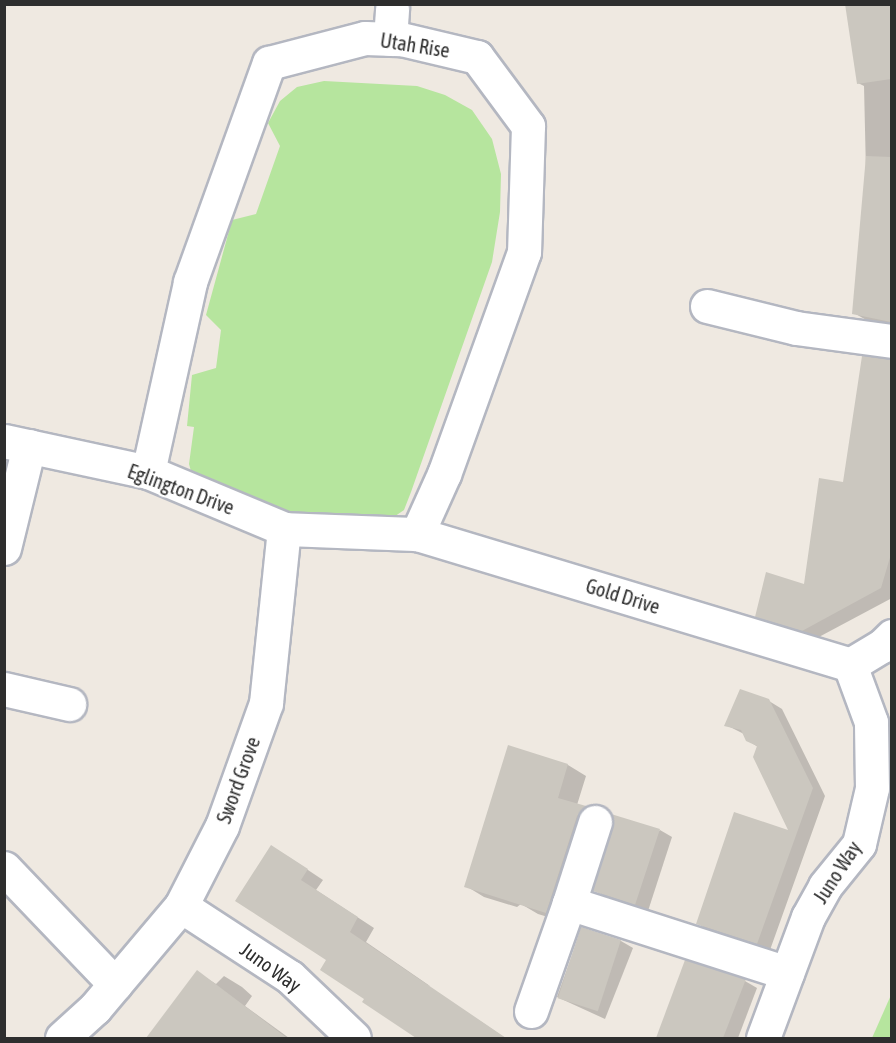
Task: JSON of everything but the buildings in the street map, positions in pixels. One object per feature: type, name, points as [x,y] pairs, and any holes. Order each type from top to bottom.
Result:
[{"type":"street","name":"Utah Rise","points":[[148,472],[190,282],[269,63],[365,38],[391,24],[477,57],[528,126],[524,252],[444,474],[417,534]]},
{"type":"street","points":[[707,306],[796,328],[891,341]]},
{"type":"street","name":"Eglington Drive","points":[[17,444],[148,472],[284,529]]},
{"type":"street","points":[[4,548],[17,444]]},
{"type":"street","name":"Gold Drive","points":[[284,529],[417,534],[850,665]]},
{"type":"street","name":"Sword Grove","points":[[62,1038],[95,1008],[181,906],[222,826],[266,703],[284,529]]},
{"type":"street","points":[[850,665],[882,646],[891,636]]},
{"type":"street","name":"Juno Way","points":[[763,1038],[808,916],[825,886],[859,844],[872,788],[871,722],[850,665]]},
{"type":"street","points":[[4,689],[69,704]]},
{"type":"street","points":[[531,1011],[595,822]]},
{"type":"street","points":[[4,868],[115,984]]},
{"type":"street","points":[[568,903],[787,973]]},
{"type":"street","name":"Juno Way","points":[[181,906],[290,977],[354,1038]]},
{"type":"green space","points":[[324,81],[417,86],[445,95],[472,110],[492,139],[501,174],[500,212],[492,262],[404,510],[388,521],[279,518],[194,482],[189,464],[194,427],[187,426],[192,375],[216,368],[221,330],[206,315],[232,220],[256,214],[280,146],[268,123],[280,101],[297,87]]},
{"type":"green space","points":[[891,995],[891,1038],[872,1038]]}]
